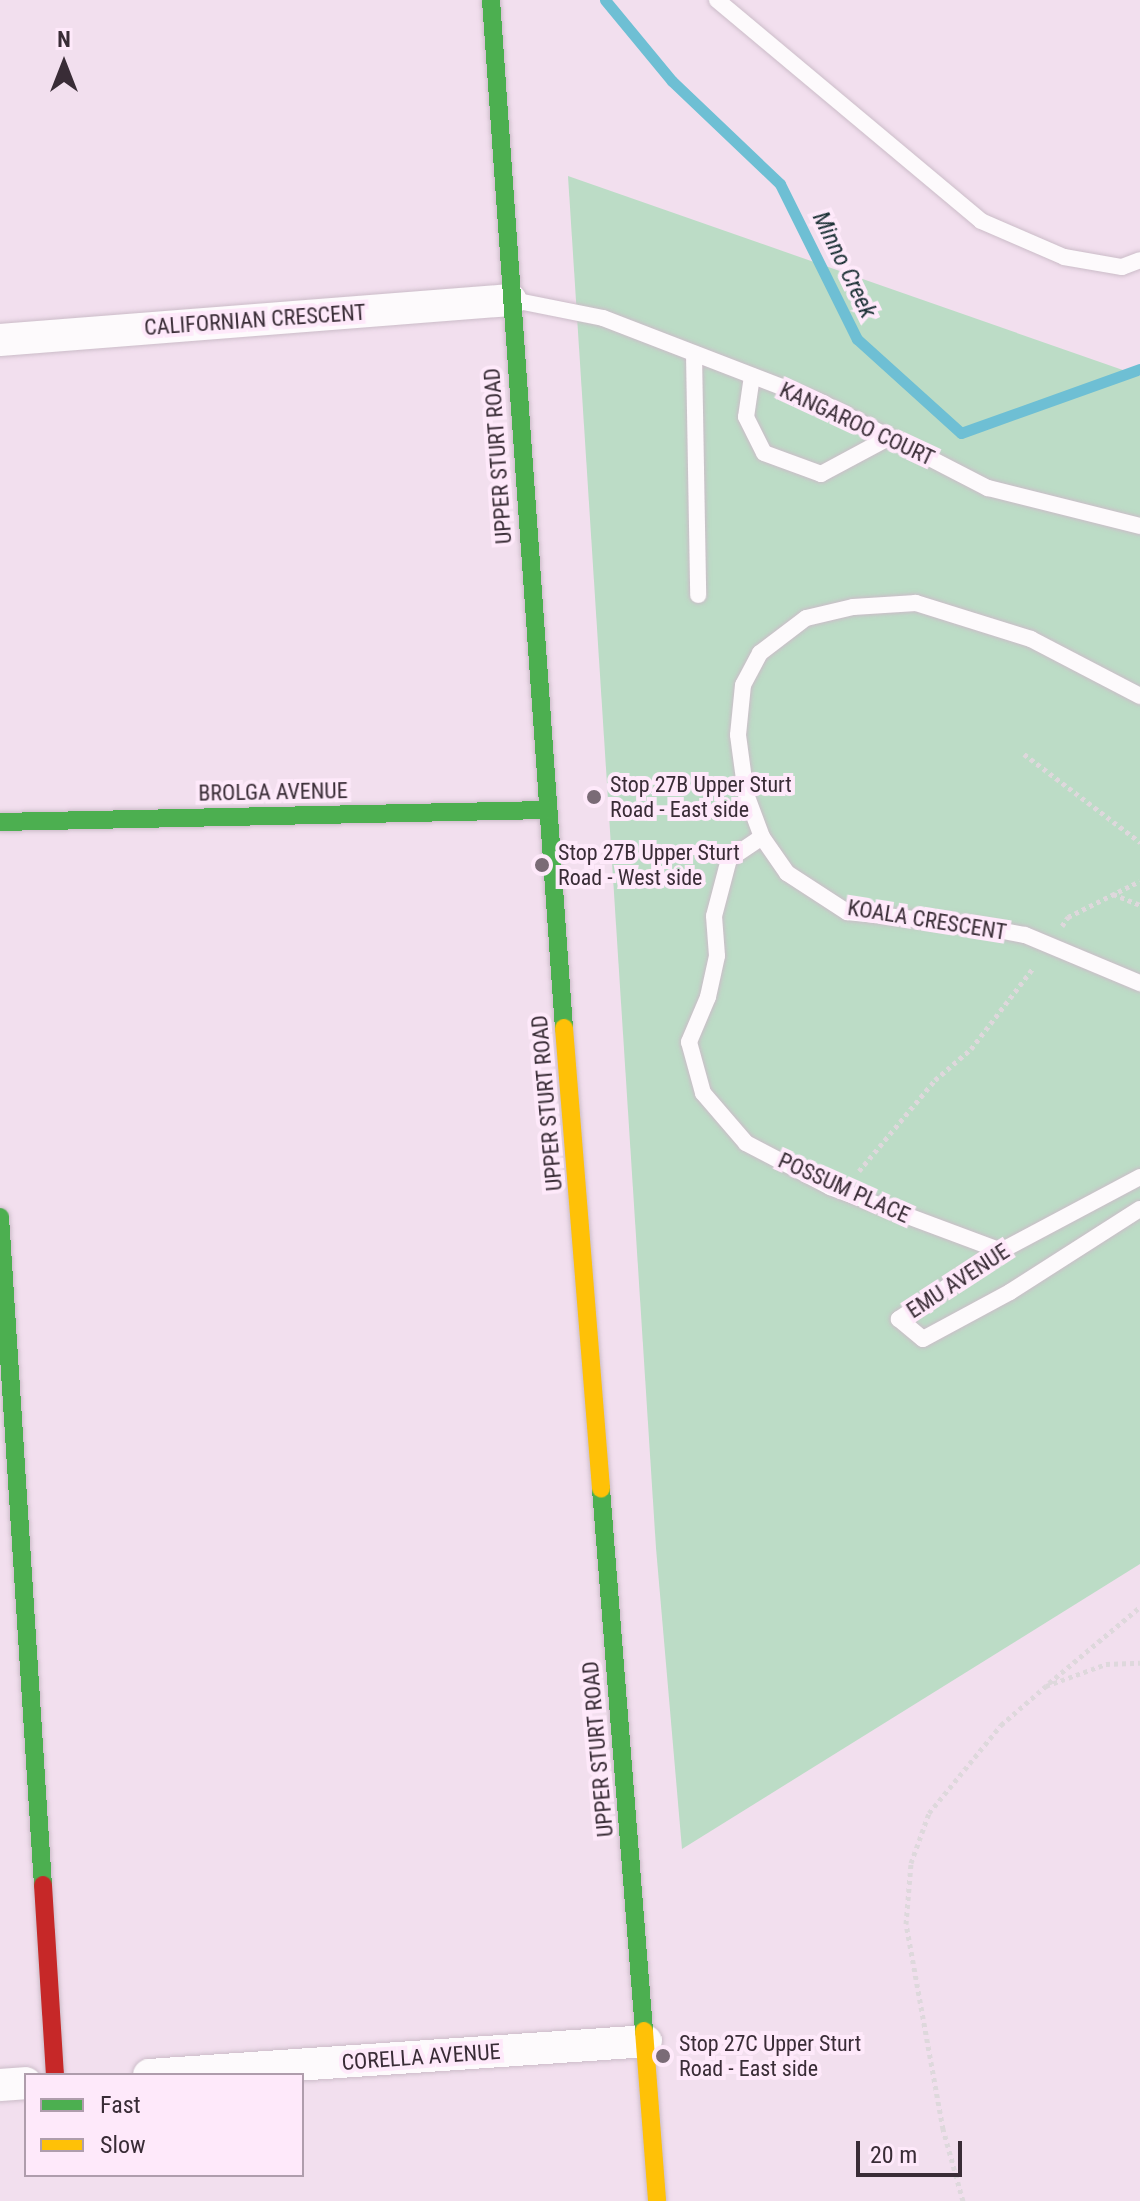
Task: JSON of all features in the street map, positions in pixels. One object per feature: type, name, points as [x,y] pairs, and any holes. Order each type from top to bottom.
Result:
[{"type":"main road","name":"UPPER STURT ROAD","points":[[491,0],[547,810],[657,2201]]},
{"type":"main road","name":"BROLGA AVENUE","points":[[0,822],[547,810]]},
{"type":"main road","points":[[0,1217],[55,2073]]},
{"type":"street","name":"CALIFORNIAN CRESCENT","points":[[0,340],[510,300]]},
{"type":"street","name":"CORELLA AVENUE","points":[[178,2073],[646,2041]]},
{"type":"street","points":[[0,2085],[24,2083]]},
{"type":"lane","points":[[717,0],[981,221],[1064,257],[1122,267],[1140,260]]},
{"type":"lane","name":"KANGAROO COURT","points":[[510,300],[603,318],[823,403],[988,488],[1140,526]]},
{"type":"lane","points":[[694,354],[698,595]]},
{"type":"lane","points":[[752,376],[746,417],[764,453],[821,474],[890,437]]},
{"type":"lane","name":"KOALA CRESCENT","points":[[1140,696],[1031,639],[916,603],[853,607],[806,618],[760,653],[743,685],[738,735],[746,794],[762,837],[787,873],[847,912],[972,925],[1025,935],[1140,983]]},
{"type":"lane","name":"POSSUM PLACE","points":[[762,837],[729,859],[714,916],[717,956],[708,997],[689,1042],[703,1093],[746,1143],[845,1192],[1001,1251]]},
{"type":"lane","name":"EMU AVENUE","points":[[1140,1177],[1001,1251],[899,1319],[923,1339],[1010,1292],[1140,1209]]},
{"type":"path","points":[[1024,754],[1140,842]]},
{"type":"path","points":[[845,1192],[865,1162],[935,1080],[971,1049],[997,1018],[1068,917],[1140,881]]},
{"type":"path","points":[[1113,894],[1140,905]]},
{"type":"path","points":[[963,2201],[943,2129],[906,1924],[911,1863],[929,1813],[1001,1725],[1140,1607]]},
{"type":"path","points":[[1046,1686],[1106,1664],[1140,1663]]},
{"type":"green space","points":[[568,176],[1140,376],[1140,1564],[682,1849],[656,1548]]},
{"type":"waterway","name":"Minno Creek","points":[[605,0],[672,81],[780,184],[857,339],[961,433],[1140,369]]},
{"type":"traffic: fast","points":[[491,0],[564,1028]]},
{"type":"traffic: fast","points":[[0,822],[547,810]]},
{"type":"traffic: fast","points":[[0,1217],[43,1885]]},
{"type":"traffic: fast","points":[[601,1489],[644,2031]]},
{"type":"traffic: slow","points":[[564,1028],[601,1489]]},
{"type":"traffic: slow","points":[[644,2031],[657,2201]]},
{"type":"traffic: jam","points":[[43,1885],[55,2073]]},
{"type":"place","name":"Stop 27B Upper Sturt Road - East side","points":[[594,797]]},
{"type":"place","name":"Stop 27B Upper Sturt Road - West side","points":[[542,865]]},
{"type":"place","name":"Stop 27C Upper Sturt Road - East side","points":[[663,2056]]}]
